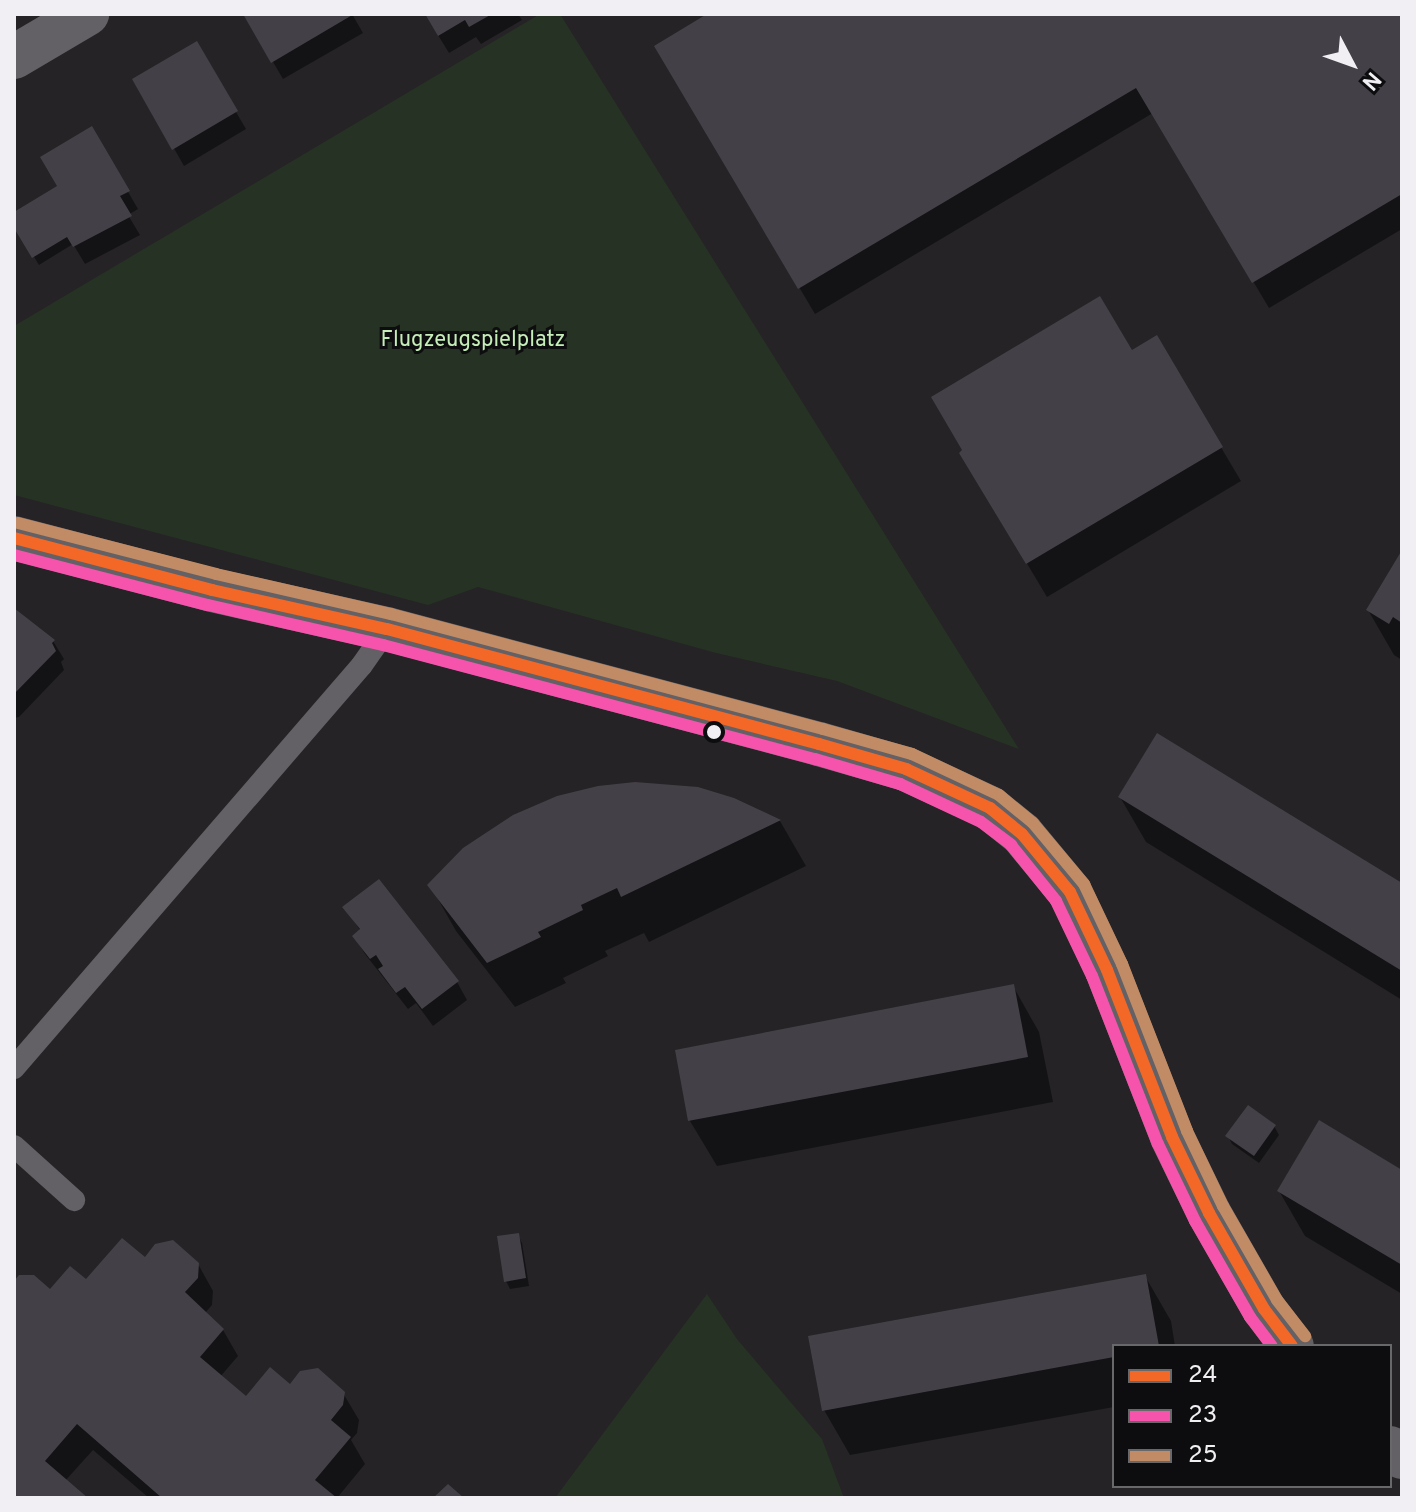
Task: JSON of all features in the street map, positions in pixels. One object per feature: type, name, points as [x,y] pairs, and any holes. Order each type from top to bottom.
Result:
[{"type":"street","points":[[14,57],[87,14]]},
{"type":"street","points":[[14,538],[212,590],[387,629],[906,769],[990,808],[1030,842],[1070,892],[1107,970],[1172,1137],[1209,1213],[1264,1309],[1290,1344]]},
{"type":"lane","points":[[14,1068],[362,665],[387,629]]},
{"type":"lane","points":[[14,1146],[74,1200]]},
{"type":"green space","name":"Flugzeugspielplatz","points":[[540,14],[560,14],[1019,749],[837,681],[716,653],[478,587],[428,605],[14,495],[14,326]]},
{"type":"green space","points":[[707,1294],[737,1339],[822,1439],[844,1498],[555,1498]]},
{"type":"building","points":[[243,14],[354,14],[271,63]]},
{"type":"building","points":[[425,14],[492,14],[469,27],[465,20],[438,36]]},
{"type":"building","points":[[707,14],[1402,14],[1402,194],[1252,283],[1136,88],[798,289],[654,46]]},
{"type":"building","points":[[197,41],[238,111],[172,150],[132,79]]},
{"type":"building","points":[[92,126],[130,191],[120,196],[132,216],[73,247],[67,237],[32,258],[14,228],[14,212],[57,186],[40,157]]},
{"type":"building","points":[[1100,296],[1132,350],[1157,335],[1223,447],[1026,564],[959,453],[962,450],[931,397]]},
{"type":"building","points":[[1402,550],[1402,623],[1393,617],[1389,624],[1366,610]]},
{"type":"building","points":[[14,608],[55,640],[52,643],[56,651],[14,694]]},
{"type":"building","points":[[1157,733],[1402,883],[1402,971],[1118,797]]},
{"type":"building","points":[[635,782],[698,787],[734,798],[781,820],[621,897],[617,888],[581,905],[583,910],[538,932],[541,937],[487,963],[427,885],[463,848],[513,815],[557,796],[598,786]]},
{"type":"building","points":[[379,879],[459,981],[422,1009],[405,987],[396,993],[378,969],[383,966],[376,955],[370,959],[352,936],[360,929],[342,907]]},
{"type":"building","points":[[1014,984],[1028,1057],[688,1121],[675,1050]]},
{"type":"building","points":[[1248,1105],[1276,1125],[1254,1156],[1225,1136]]},
{"type":"building","points":[[1319,1120],[1402,1170],[1402,1265],[1277,1191]]},
{"type":"building","points":[[519,1233],[526,1278],[504,1282],[497,1236]]},
{"type":"building","points":[[122,1238],[145,1257],[155,1244],[173,1240],[199,1263],[198,1278],[185,1292],[224,1329],[200,1357],[246,1396],[270,1367],[290,1384],[300,1371],[318,1368],[345,1392],[343,1405],[331,1420],[351,1437],[315,1480],[337,1498],[162,1498],[77,1424],[45,1461],[88,1498],[14,1498],[14,1281],[19,1275],[34,1275],[50,1289],[70,1266],[86,1279]]},
{"type":"building","points":[[1146,1274],[1159,1344],[1112,1344],[1112,1357],[822,1411],[808,1336]]},
{"type":"building","points":[[448,1484],[464,1498],[433,1498]]},
{"type":"transit line","name":"25","points":[[18,523],[216,574],[391,614],[823,729],[912,754],[999,795],[1033,823],[1084,884],[1122,964],[1187,1131],[1223,1206],[1277,1300],[1305,1336]]},
{"type":"transit line","name":"24","points":[[14,538],[212,590],[387,629],[819,744],[906,769],[990,808],[1022,834],[1070,892],[1107,970],[1172,1137],[1209,1213],[1264,1309],[1290,1344]]},
{"type":"transit line","name":"23","points":[[14,555],[208,605],[383,645],[815,759],[900,784],[981,822],[1011,845],[1056,901],[1092,976],[1158,1144],[1195,1221],[1250,1317],[1270,1344]]}]
